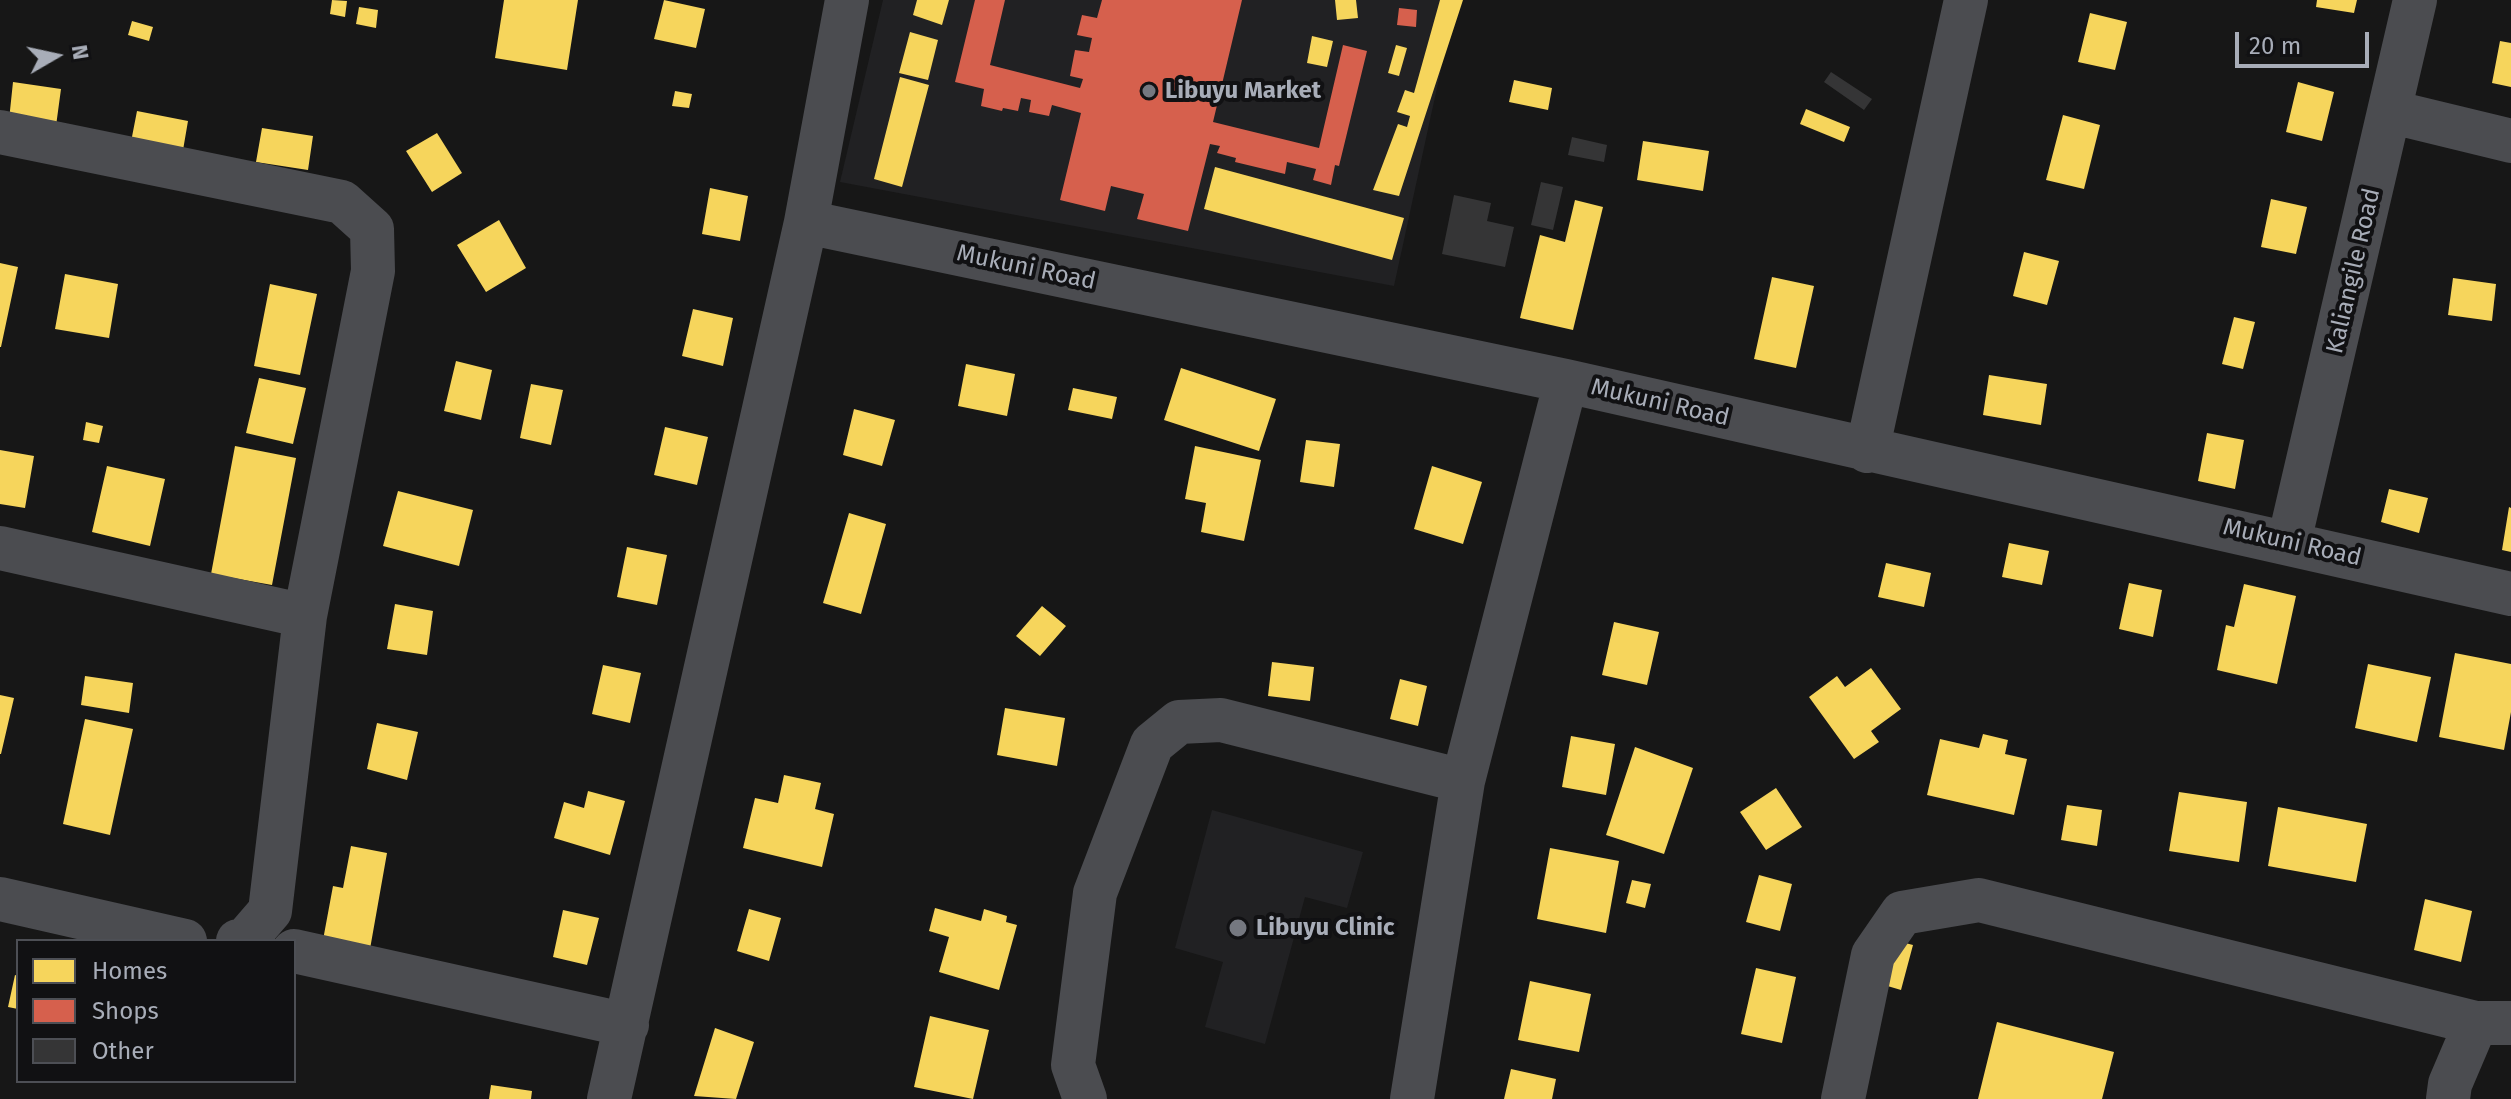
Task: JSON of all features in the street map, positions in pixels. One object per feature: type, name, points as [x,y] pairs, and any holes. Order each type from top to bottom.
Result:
[{"type":"street","points":[[609,1099],[806,222],[847,0]]},
{"type":"street","points":[[1867,451],[1966,0]]},
{"type":"street","name":"Kaliangile Road","points":[[2289,542],[2392,112],[2415,0]]},
{"type":"street","points":[[2392,112],[2511,141]]},
{"type":"street","points":[[0,132],[342,202],[372,229],[373,271],[305,616],[270,911],[248,939]]},
{"type":"street","name":"Mukuni Road","points":[[806,222],[1566,381],[2511,594]]},
{"type":"street","points":[[1412,1099],[1463,781],[1566,381]]},
{"type":"street","points":[[0,548],[305,616]]},
{"type":"street","points":[[1085,1099],[1073,1065],[1095,893],[1152,744],[1179,722],[1221,720],[1463,781]]},
{"type":"street","points":[[0,899],[176,939]]},
{"type":"street","points":[[1843,1099],[1873,955],[1902,913],[1979,900],[2493,1023],[2450,1084],[2448,1099]]},
{"type":"street","points":[[296,951],[627,1025]]},
{"type":"shaded area","name":"Libuyu Market","points":[[883,0],[1456,0],[1394,286],[840,182]]},
{"type":"shaded area","name":"Libuyu Clinic","points":[[1212,810],[1363,852],[1347,908],[1305,897],[1265,1044],[1205,1027],[1223,962],[1175,948]]},
{"type":"building: Homes","points":[[332,0],[347,1],[345,17],[330,14]]},
{"type":"building: Homes","points":[[504,0],[578,0],[567,70],[495,58]]},
{"type":"building: Homes","points":[[664,0],[705,9],[696,48],[654,39]]},
{"type":"building: Homes","points":[[917,0],[949,0],[942,25],[913,15]]},
{"type":"building: Homes","points":[[1335,0],[1356,0],[1358,18],[1337,20]]},
{"type":"building: Homes","points":[[1440,0],[1463,0],[1399,196],[1373,190],[1398,124],[1407,127],[1410,116],[1397,112],[1405,90],[1414,93]]},
{"type":"building: Homes","points":[[2317,0],[2357,0],[2354,13],[2316,7]]},
{"type":"building: Homes","points":[[359,7],[378,10],[376,28],[356,24]]},
{"type":"building: Homes","points":[[2090,13],[2127,22],[2115,70],[2078,62]]},
{"type":"building: Homes","points":[[132,21],[153,27],[149,41],[128,35]]},
{"type":"building: Homes","points":[[910,32],[938,40],[928,80],[899,73]]},
{"type":"building: Homes","points":[[1312,36],[1333,41],[1327,67],[1307,63]]},
{"type":"building: Homes","points":[[2500,41],[2511,43],[2511,87],[2492,83]]},
{"type":"building: Homes","points":[[1396,45],[1407,48],[1399,76],[1388,73]]},
{"type":"building: Homes","points":[[900,77],[929,85],[902,187],[874,179]]},
{"type":"building: Homes","points":[[1514,80],[1552,88],[1548,110],[1509,102]]},
{"type":"building: Homes","points":[[13,82],[61,89],[56,126],[9,120]]},
{"type":"building: Homes","points":[[2298,82],[2334,92],[2322,141],[2286,132]]},
{"type":"building: Homes","points":[[675,91],[692,94],[689,108],[672,106]]},
{"type":"building: Homes","points":[[1806,109],[1850,127],[1844,142],[1800,124]]},
{"type":"building: Homes","points":[[137,111],[188,121],[182,156],[130,147]]},
{"type":"building: Homes","points":[[2063,115],[2100,125],[2084,189],[2046,180]]},
{"type":"building: Homes","points":[[262,128],[313,136],[308,170],[256,162]]},
{"type":"building: Homes","points":[[437,133],[462,173],[432,192],[406,151]]},
{"type":"building: Homes","points":[[1643,141],[1709,151],[1703,191],[1637,180]]},
{"type":"building: Homes","points":[[1215,167],[1404,218],[1392,260],[1204,209]]},
{"type":"building: Homes","points":[[710,188],[748,196],[740,241],[702,234]]},
{"type":"building: Homes","points":[[2271,199],[2307,207],[2296,254],[2261,247]]},
{"type":"building: Homes","points":[[1575,200],[1603,207],[1573,330],[1520,318],[1540,235],[1565,242]]},
{"type":"building: Homes","points":[[499,220],[526,268],[486,292],[457,245]]},
{"type":"building: Homes","points":[[2024,252],[2059,261],[2047,305],[2013,296]]},
{"type":"building: Homes","points":[[0,263],[18,267],[1,347],[0,347]]},
{"type":"building: Homes","points":[[65,274],[118,284],[109,338],[55,329]]},
{"type":"building: Homes","points":[[1772,277],[1814,286],[1796,368],[1754,359]]},
{"type":"building: Homes","points":[[2453,278],[2496,284],[2492,321],[2448,315]]},
{"type":"building: Homes","points":[[270,284],[317,294],[300,375],[254,366]]},
{"type":"building: Homes","points":[[693,309],[733,318],[723,366],[682,356]]},
{"type":"building: Homes","points":[[2234,317],[2255,322],[2243,369],[2222,364]]},
{"type":"building: Homes","points":[[456,361],[492,370],[481,420],[444,411]]},
{"type":"building: Homes","points":[[966,364],[1015,374],[1007,416],[958,406]]},
{"type":"building: Homes","points":[[1181,368],[1276,399],[1259,451],[1164,420]]},
{"type":"building: Homes","points":[[1989,375],[2047,384],[2041,425],[1983,415]]},
{"type":"building: Homes","points":[[259,378],[306,388],[293,444],[246,433]]},
{"type":"building: Homes","points":[[531,384],[563,390],[551,445],[520,438]]},
{"type":"building: Homes","points":[[1073,388],[1117,397],[1112,419],[1068,410]]},
{"type":"building: Homes","points":[[854,409],[895,420],[882,466],[843,455]]},
{"type":"building: Homes","points":[[86,422],[103,426],[99,443],[83,440]]},
{"type":"building: Homes","points":[[665,427],[708,437],[697,485],[654,475]]},
{"type":"building: Homes","points":[[2207,433],[2244,440],[2235,489],[2198,481]]},
{"type":"building: Homes","points":[[1306,440],[1340,444],[1334,487],[1300,482]]},
{"type":"building: Homes","points":[[235,446],[296,458],[272,585],[211,574]]},
{"type":"building: Homes","points":[[1195,446],[1261,460],[1244,541],[1201,532],[1206,503],[1185,499]]},
{"type":"building: Homes","points":[[0,450],[34,456],[25,508],[0,504]]},
{"type":"building: Homes","points":[[107,466],[165,479],[150,546],[92,532]]},
{"type":"building: Homes","points":[[1432,466],[1482,482],[1463,544],[1414,529]]},
{"type":"building: Homes","points":[[2389,489],[2428,498],[2419,533],[2381,522]]},
{"type":"building: Homes","points":[[398,491],[473,510],[459,566],[383,546]]},
{"type":"building: Homes","points":[[2511,508],[2511,552],[2502,550]]},
{"type":"building: Homes","points":[[849,513],[886,524],[861,614],[823,603]]},
{"type":"building: Homes","points":[[2009,543],[2049,551],[2042,585],[2002,577]]},
{"type":"building: Homes","points":[[627,547],[667,555],[657,605],[617,597]]},
{"type":"building: Homes","points":[[1886,563],[1931,573],[1924,607],[1878,597]]},
{"type":"building: Homes","points":[[2129,583],[2162,590],[2153,637],[2119,629]]},
{"type":"building: Homes","points":[[2244,584],[2296,596],[2277,684],[2217,670],[2226,625],[2234,627]]},
{"type":"building: Homes","points":[[395,604],[433,611],[427,655],[387,649]]},
{"type":"building: Homes","points":[[1042,606],[1066,626],[1040,656],[1016,636]]},
{"type":"building: Homes","points":[[1614,622],[1659,632],[1647,685],[1602,675]]},
{"type":"building: Homes","points":[[2455,653],[2511,664],[2511,712],[2504,750],[2439,737]]},
{"type":"building: Homes","points":[[1272,662],[1314,667],[1310,701],[1268,696]]},
{"type":"building: Homes","points":[[2368,664],[2431,677],[2417,742],[2355,728]]},
{"type":"building: Homes","points":[[603,665],[641,673],[630,723],[592,714]]},
{"type":"building: Homes","points":[[1871,668],[1901,709],[1871,731],[1879,742],[1854,759],[1809,697],[1837,676],[1845,687]]},
{"type":"building: Homes","points":[[85,676],[133,683],[129,713],[81,705]]},
{"type":"building: Homes","points":[[1400,679],[1427,686],[1418,726],[1390,719]]},
{"type":"building: Homes","points":[[0,695],[14,698],[1,754],[0,754]]},
{"type":"building: Homes","points":[[1005,708],[1065,718],[1057,766],[997,755]]},
{"type":"building: Homes","points":[[85,719],[133,729],[110,835],[63,824]]},
{"type":"building: Homes","points":[[377,723],[418,732],[407,780],[367,769]]},
{"type":"building: Homes","points":[[1983,734],[2008,740],[2005,754],[2027,759],[2014,815],[1927,795],[1940,739],[1979,748]]},
{"type":"building: Homes","points":[[1571,736],[1615,744],[1606,795],[1562,787]]},
{"type":"building: Homes","points":[[1635,747],[1693,768],[1664,854],[1606,835]]},
{"type":"building: Homes","points":[[784,775],[821,783],[815,809],[834,814],[822,867],[743,848],[755,798],[778,803]]},
{"type":"building: Homes","points":[[1776,788],[1802,827],[1766,850],[1740,812]]},
{"type":"building: Homes","points":[[588,791],[625,801],[610,855],[554,838],[564,802],[584,808]]},
{"type":"building: Homes","points":[[2179,792],[2247,802],[2239,862],[2169,851]]},
{"type":"building: Homes","points":[[2067,805],[2102,810],[2097,846],[2061,840]]},
{"type":"building: Homes","points":[[2278,807],[2367,824],[2356,882],[2268,866]]},
{"type":"building: Homes","points":[[351,846],[387,853],[370,949],[323,940],[333,886],[343,888]]},
{"type":"building: Homes","points":[[1550,848],[1619,861],[1606,933],[1537,919]]},
{"type":"building: Homes","points":[[1759,875],[1792,884],[1780,931],[1746,922]]},
{"type":"building: Homes","points":[[1632,880],[1651,884],[1645,908],[1626,903]]},
{"type":"building: Homes","points":[[2425,899],[2472,911],[2461,962],[2414,950]]},
{"type":"building: Homes","points":[[935,908],[981,921],[984,909],[1007,916],[1006,922],[1017,925],[999,990],[939,972],[949,937],[929,931]]},
{"type":"building: Homes","points":[[749,909],[781,918],[769,961],[737,951]]},
{"type":"building: Homes","points":[[563,910],[599,918],[587,965],[553,957]]},
{"type":"building: Homes","points":[[1886,938],[1913,945],[1901,990],[1874,982]]},
{"type":"building: Homes","points":[[1756,968],[1796,977],[1782,1043],[1741,1034]]},
{"type":"building: Homes","points":[[15,975],[16,1009],[8,1007]]},
{"type":"building: Homes","points":[[1530,981],[1591,994],[1579,1052],[1518,1040]]},
{"type":"building: Homes","points":[[930,1016],[989,1030],[973,1099],[914,1087]]},
{"type":"building: Homes","points":[[1997,1022],[2114,1052],[2102,1099],[1978,1099]]},
{"type":"building: Homes","points":[[715,1028],[754,1042],[736,1099],[694,1096]]},
{"type":"building: Homes","points":[[1511,1069],[1556,1079],[1552,1099],[1504,1099]]},
{"type":"building: Homes","points":[[491,1085],[532,1091],[531,1099],[489,1099]]},
{"type":"building: Shops","points":[[975,0],[1005,0],[990,65],[1080,88],[1083,79],[1070,76],[1075,50],[1089,52],[1092,38],[1077,35],[1082,15],[1097,18],[1102,0],[1242,0],[1213,122],[1319,148],[1343,45],[1367,51],[1339,166],[1335,165],[1331,185],[1313,180],[1316,169],[1287,162],[1285,174],[1235,162],[1236,158],[1217,153],[1220,146],[1210,144],[1188,231],[1137,219],[1144,194],[1111,186],[1105,211],[1060,200],[1081,113],[1052,105],[1049,116],[1029,112],[1031,100],[1021,98],[1018,111],[981,106],[984,89],[955,82]]},
{"type":"building: Shops","points":[[1399,8],[1417,10],[1416,27],[1397,25]]},
{"type":"building: Other","points":[[1831,72],[1872,99],[1864,110],[1824,82]]},
{"type":"building: Other","points":[[1572,137],[1607,145],[1604,162],[1568,155]]},
{"type":"building: Other","points":[[1541,182],[1563,187],[1553,230],[1531,225]]},
{"type":"building: Other","points":[[1454,195],[1491,203],[1487,221],[1514,227],[1505,267],[1442,254]]},
{"type":"place","name":"Libuyu Market","points":[[1149,91]]},
{"type":"place","name":"Libuyu Clinic","points":[[1238,928]]}]
